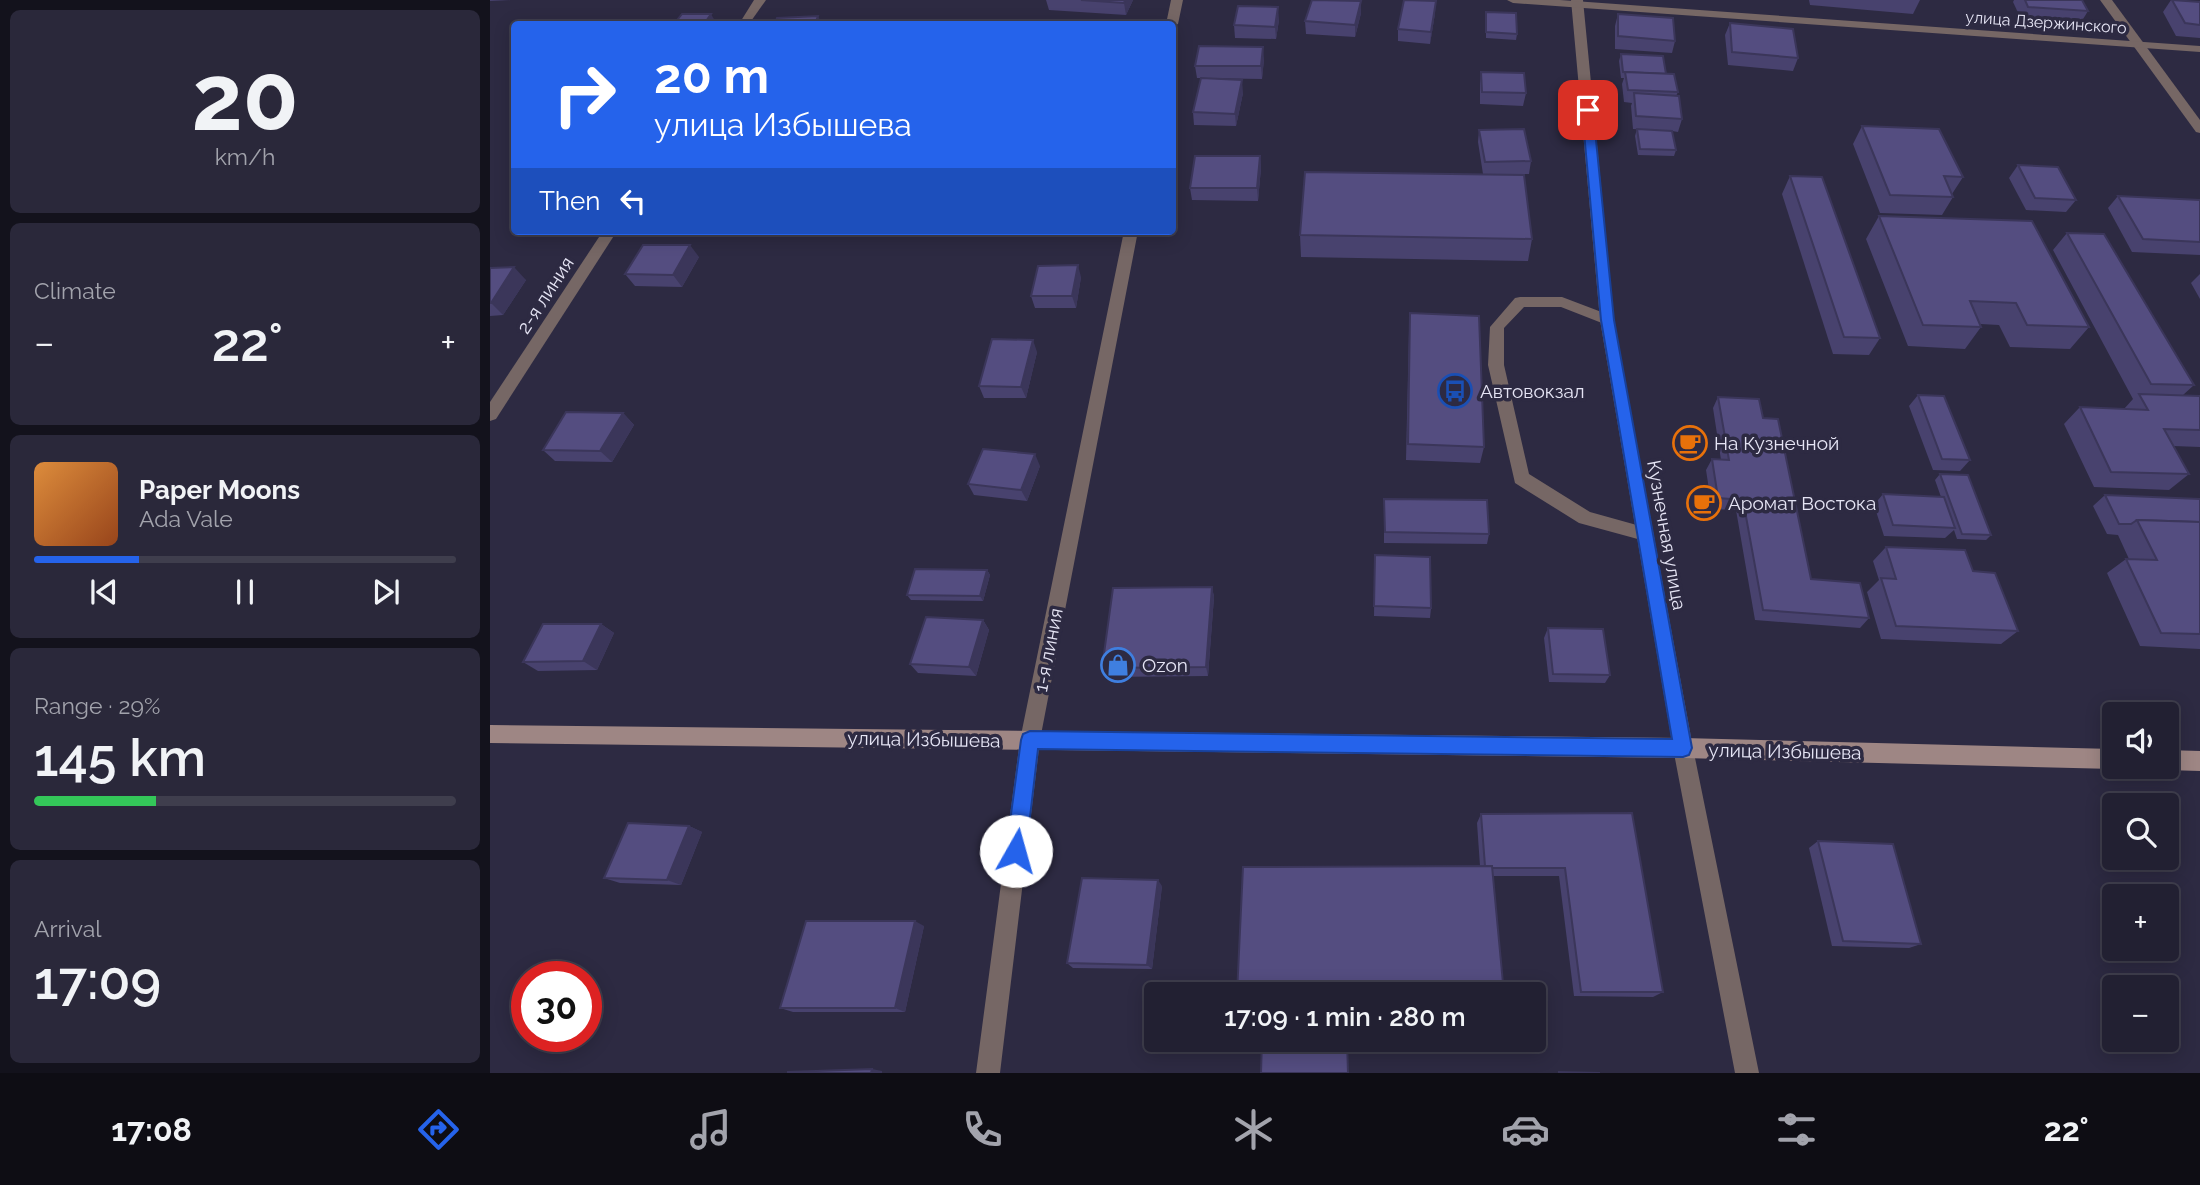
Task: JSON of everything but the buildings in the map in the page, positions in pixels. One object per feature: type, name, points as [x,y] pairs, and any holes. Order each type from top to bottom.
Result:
[{"type":"main road","name":"улица Избышева","points":[[490,734],[1683,748],[2102,758]]},
{"type":"main road","points":[[2179,760],[2200,761]]},
{"type":"street","points":[[746,21],[760,0]]},
{"type":"street","points":[[1173,21],[1177,0]]},
{"type":"street","name":"улица Дзержинского","points":[[1513,0],[1578,2],[2200,49]]},
{"type":"street","points":[[2106,0],[2200,129]]},
{"type":"street","name":"Кузнечная улица","points":[[1578,2],[1607,320],[1683,748],[1747,1073]]},
{"type":"street","name":"2-я линия","points":[[490,415],[607,235]]},
{"type":"street","name":"1-я линия","points":[[988,1073],[1030,740],[1130,235]]},
{"type":"street","points":[[1607,320],[1562,302],[1520,302],[1497,327],[1496,365],[1521,478],[1585,518],[1645,534]]},
{"type":"place","name":"Автовокзал","points":[[1455,391]]},
{"type":"place","name":"На Кузнечной","points":[[1690,443]]},
{"type":"place","name":"Аромат Востока","points":[[1704,503]]},
{"type":"place","name":"Ozon","points":[[1118,665]]},
{"type":"route","points":[[1016,851],[1030,740],[1683,748],[1607,320],[1588,110]]}]
